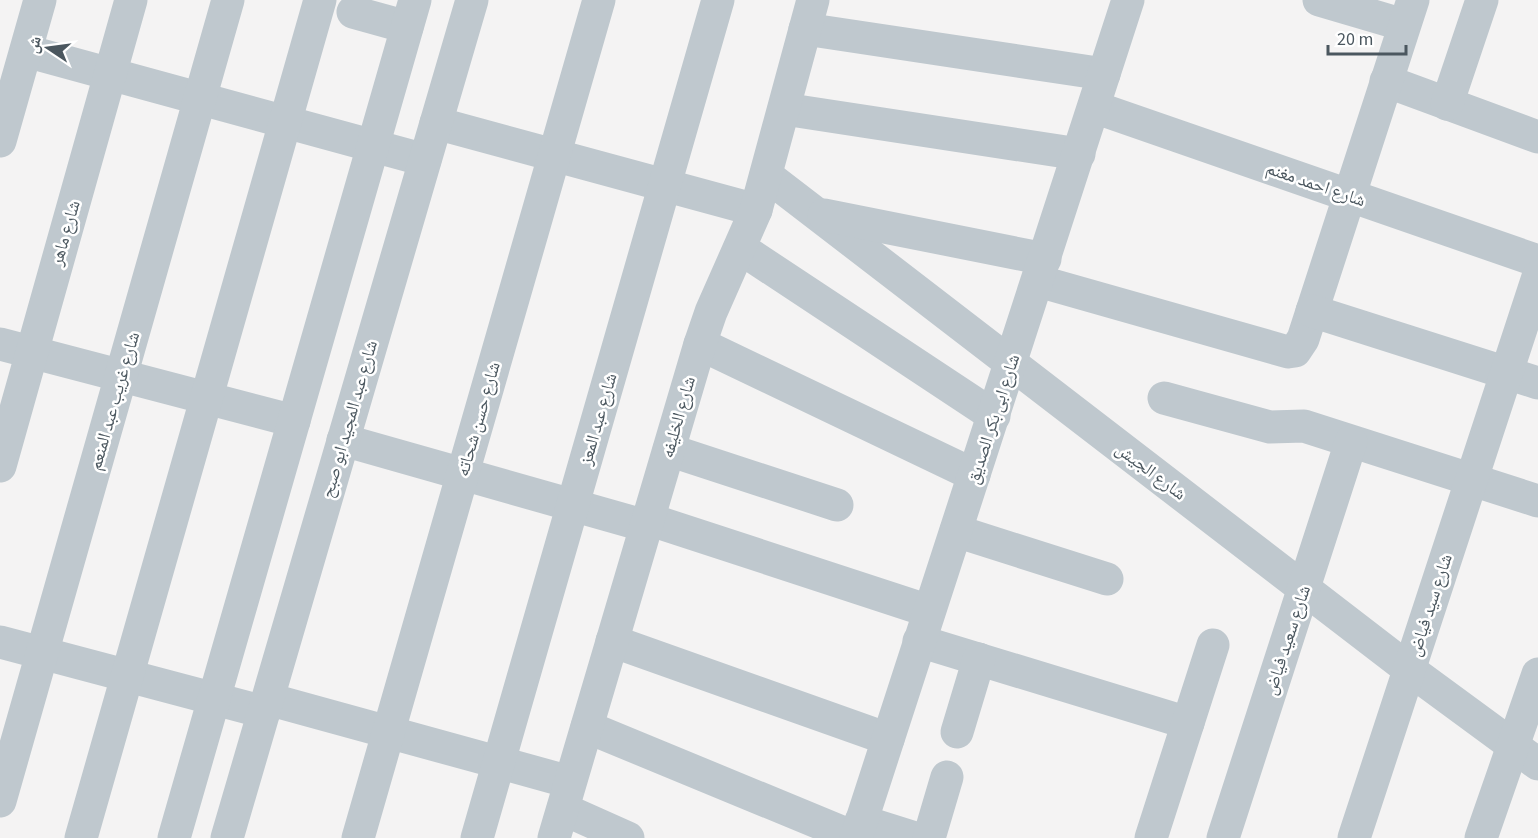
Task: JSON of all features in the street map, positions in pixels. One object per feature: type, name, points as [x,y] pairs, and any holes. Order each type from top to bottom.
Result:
[{"type":"street","points":[[0,141],[16,59],[40,0]]},
{"type":"street","name":"شارع ماهر","points":[[0,466],[15,349],[110,74],[131,0]]},
{"type":"street","name":"شارع غريب عبد المنعم","points":[[0,801],[228,0]]},
{"type":"street","points":[[81,838],[320,0]]},
{"type":"street","name":"شارع عبد المجيد ابو صبح","points":[[227,838],[472,0]]},
{"type":"street","name":"شارع حسن شحاته","points":[[358,838],[599,0]]},
{"type":"street","name":"شارع عبد المعز","points":[[477,838],[718,0]]},
{"type":"street","name":"شارع ابى بكر الصديق","points":[[858,832],[1128,0]]},
{"type":"street","points":[[816,214],[1041,270],[1288,352],[1295,351],[1300,345],[1312,311],[1408,13],[1319,0]]},
{"type":"street","points":[[1447,104],[1482,0]]},
{"type":"street","points":[[174,838],[411,13],[353,12]]},
{"type":"street","points":[[809,14],[1104,74]]},
{"type":"street","name":"شارع الخليفه","points":[[562,810],[700,344],[711,312],[756,210],[809,14]]},
{"type":"street","points":[[16,59],[110,74],[425,160]]},
{"type":"street","points":[[1386,81],[1538,137]]},
{"type":"street","name":"شارع احمد مغنم","points":[[1094,107],[1538,261]]},
{"type":"street","points":[[784,109],[1079,154]]},
{"type":"street","points":[[436,123],[756,210]]},
{"type":"street","name":"شارع الجيش","points":[[766,175],[1410,670],[1525,755]]},
{"type":"street","points":[[740,248],[994,416]]},
{"type":"street","name":"شارع سيد فياض","points":[[1354,838],[1538,277]]},
{"type":"street","points":[[1312,311],[1538,383]]},
{"type":"street","points":[[700,344],[974,475]]},
{"type":"street","points":[[15,349],[294,420]]},
{"type":"street","points":[[1164,398],[1270,427],[1304,426],[1538,501]]},
{"type":"street","points":[[343,440],[573,505],[647,523],[924,626],[979,659],[1188,723]]},
{"type":"street","name":"شارع سعيد فياض","points":[[1223,838],[1351,441]]},
{"type":"street","points":[[669,450],[837,505]]},
{"type":"street","points":[[956,531],[1107,579]]},
{"type":"street","points":[[612,641],[888,739]]},
{"type":"street","points":[[0,642],[214,699],[266,705],[388,732],[499,763],[562,810],[628,838]]},
{"type":"street","points":[[1151,838],[1213,645]]},
{"type":"street","points":[[957,732],[979,659]]},
{"type":"street","points":[[1481,838],[1525,755],[1538,674]]},
{"type":"street","points":[[586,727],[858,832],[915,838]]},
{"type":"street","points":[[928,838],[947,777]]}]
